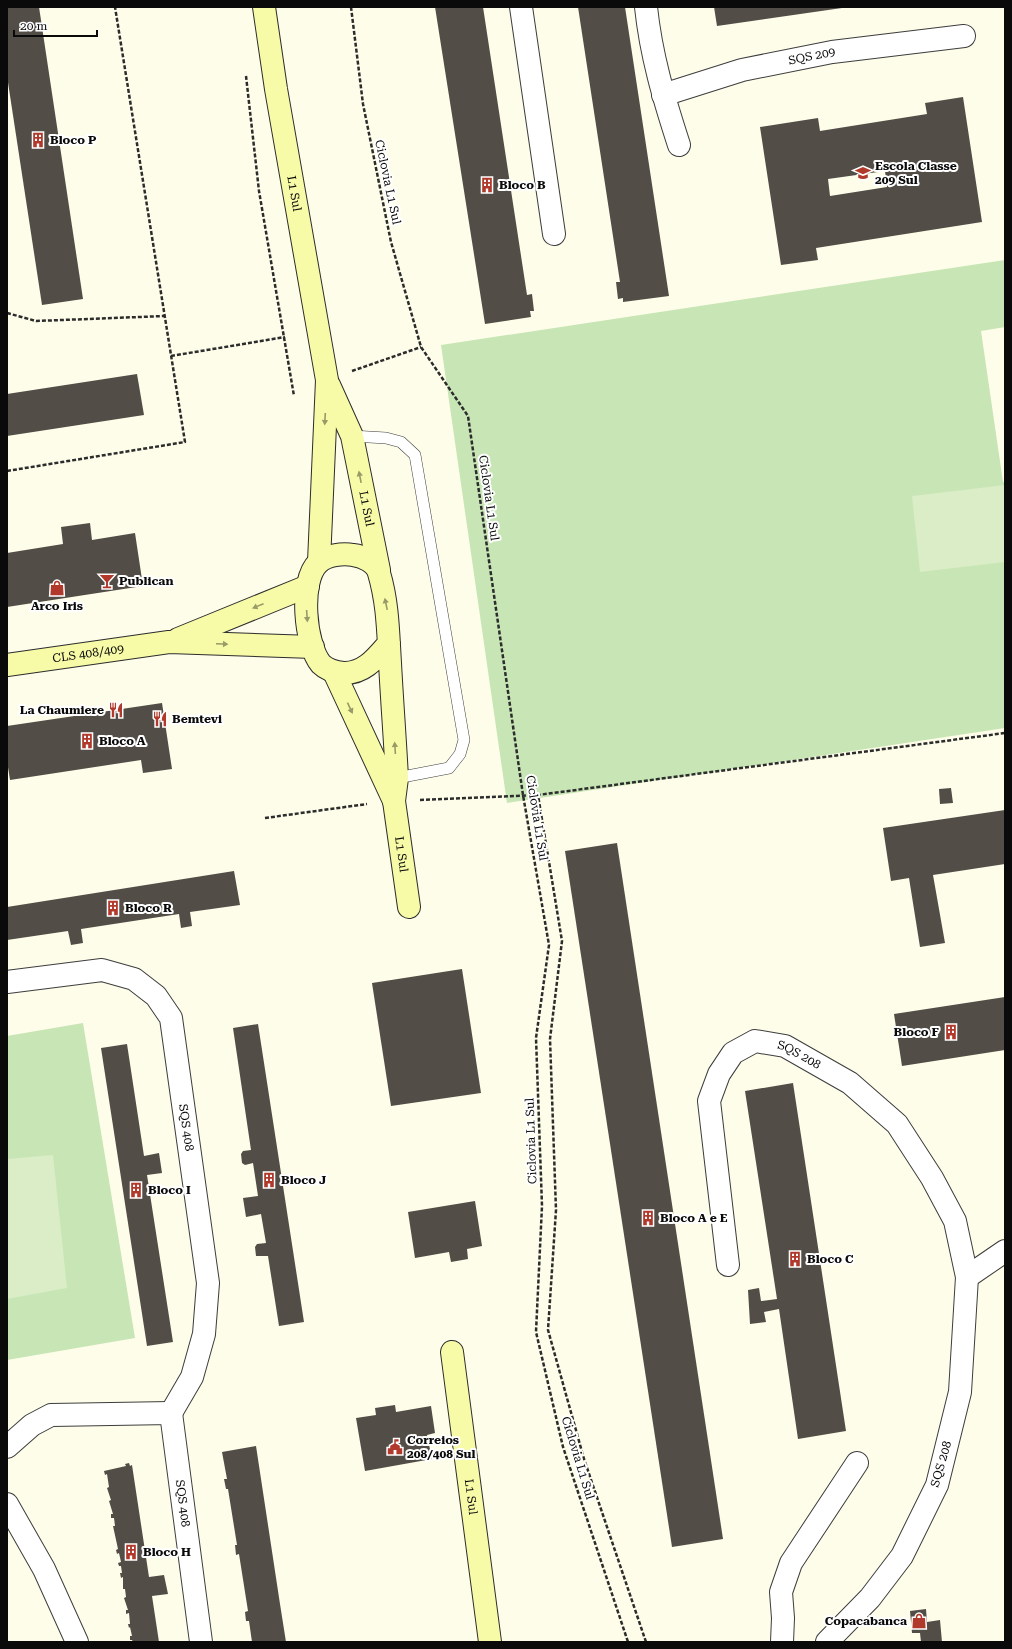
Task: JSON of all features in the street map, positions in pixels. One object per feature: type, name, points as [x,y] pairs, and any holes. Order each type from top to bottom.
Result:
[{"type":"street","name":"L1 Sul","points":[[264,7],[276,89],[327,380],[318,562]]},
{"type":"street","points":[[521,7],[554,234]]},
{"type":"street","points":[[646,7],[650,43],[663,95],[679,145]]},
{"type":"street","name":"SQS 209","points":[[663,95],[742,70],[824,54],[964,36]]},
{"type":"street","name":"L1 Sul","points":[[327,380],[352,436],[378,570]]},
{"type":"street","points":[[336,555],[352,555],[365,558],[378,570],[388,610],[388,643],[377,658],[365,668],[352,673],[334,672],[321,664],[313,647],[306,617],[308,586],[312,572],[318,562],[336,555]]},
{"type":"street","name":"CLS 408/409","points":[[169,642],[308,586]]},
{"type":"street","name":"CLS 408/409","points":[[7,665],[169,642],[313,647]]},
{"type":"street","name":"L1 Sul","points":[[388,643],[397,778],[394,801],[409,907]]},
{"type":"street","name":"L1 Sul","points":[[334,672],[394,801]]},
{"type":"street","name":"SQS 408","points":[[7,982],[102,970],[134,979],[156,996],[171,1018],[208,1283],[204,1334],[192,1377],[171,1413],[201,1642]]},
{"type":"street","name":"SQS 208","points":[[728,1265],[709,1100],[719,1074],[733,1052],[755,1041],[785,1046],[850,1083],[897,1124],[932,1178],[954,1221],[967,1276],[960,1392],[937,1485],[902,1556],[870,1598],[827,1642]]},
{"type":"street","points":[[967,1276],[1005,1251]]},
{"type":"street","name":"L1 Sul","points":[[452,1352],[490,1642]]},
{"type":"street","points":[[7,1447],[32,1425],[51,1415],[171,1413]]},
{"type":"street","points":[[782,1642],[783,1618],[781,1592],[791,1563],[857,1463]]},
{"type":"street","points":[[7,1504],[44,1569],[77,1642]]},
{"type":"lane","points":[[352,436],[386,438],[401,442],[415,454],[464,740],[460,754],[449,768],[397,778]]},
{"type":"path","points":[[7,471],[185,442],[115,7]]},
{"type":"path","name":"Ciclovia L1 Sul","points":[[351,7],[363,104],[388,227],[421,347],[468,416],[523,795],[549,945],[536,1038],[542,1206],[536,1332],[563,1447],[628,1642]]},
{"type":"path","points":[[245,68],[259,192],[294,396]]},
{"type":"path","points":[[7,313],[36,321],[165,316]]},
{"type":"path","points":[[171,356],[284,337]]},
{"type":"path","points":[[327,380],[421,347]]},
{"type":"path","points":[[646,1642],[584,1459],[548,1330],[556,1210],[550,1039],[562,941],[538,795],[1005,733]]},
{"type":"green space","points":[[1005,260],[1005,327],[981,331],[1003,482],[1005,482],[1005,728],[507,803],[441,345]]},
{"type":"green space","points":[[1005,485],[1005,562],[920,572],[912,496]]},
{"type":"green space","points":[[83,1023],[135,1338],[7,1360],[7,1036]]},
{"type":"green space","points":[[53,1155],[67,1288],[7,1299],[7,1159]]},
{"type":"building","name":"Bloco P","points":[[7,7],[39,7],[83,299],[42,305],[7,76]]},
{"type":"building","name":"Bloco B","points":[[435,7],[483,7],[527,295],[532,294],[534,311],[530,311],[531,317],[485,324]]},
{"type":"building","points":[[578,7],[625,7],[669,296],[623,302],[623,298],[618,299],[616,282],[620,282]]},
{"type":"building","points":[[714,7],[841,7],[842,8],[717,26]]},
{"type":"building","name":"Escola Classe 209 Sul","points":[[963,97],[982,222],[816,248],[818,260],[781,265],[760,127],[818,118],[820,131],[927,114],[925,103]],"holes":[[[885,171],[887,187],[830,196],[828,179]]]},
{"type":"building","points":[[137,374],[144,415],[7,436],[7,394]]},
{"type":"building","points":[[90,523],[92,540],[135,533],[143,586],[7,607],[7,553],[63,544],[61,527]]},
{"type":"building","name":"Bloco A","points":[[162,703],[172,769],[143,773],[141,760],[10,780],[7,761],[7,726]]},
{"type":"building","points":[[951,788],[953,803],[940,804],[939,789]]},
{"type":"building","points":[[1005,810],[1005,864],[933,875],[945,943],[920,947],[909,878],[891,881],[883,828]]},
{"type":"building","name":"Bloco A e E","points":[[617,843],[723,1539],[672,1547],[565,851]]},
{"type":"building","name":"Bloco R","points":[[234,871],[240,905],[190,912],[192,926],[181,928],[179,914],[81,929],[83,943],[71,945],[68,931],[7,940],[7,907]]},
{"type":"building","points":[[462,969],[481,1093],[391,1106],[372,983]]},
{"type":"building","name":"Bloco F","points":[[1005,997],[1005,1050],[902,1066],[894,1014]]},
{"type":"building","name":"Bloco J","points":[[258,1024],[304,1322],[279,1326],[268,1256],[256,1256],[255,1247],[257,1244],[266,1243],[261,1214],[246,1217],[243,1198],[258,1196],[253,1163],[245,1165],[242,1163],[241,1154],[243,1151],[251,1150],[233,1028]]},
{"type":"building","name":"Bloco I","points":[[127,1044],[144,1156],[159,1153],[162,1173],[147,1175],[173,1342],[147,1346],[101,1048]]},
{"type":"building","name":"Bloco C","points":[[793,1083],[846,1431],[798,1439],[779,1309],[764,1312],[766,1322],[750,1324],[748,1290],[759,1288],[761,1301],[777,1299],[745,1091]]},
{"type":"building","points":[[475,1201],[482,1246],[467,1249],[468,1259],[451,1262],[449,1252],[415,1258],[408,1212]]},
{"type":"building","name":"Correios 208/408 Sul","points":[[395,1405],[396,1412],[431,1406],[435,1433],[427,1435],[432,1459],[365,1471],[356,1418],[376,1415],[375,1408]]},
{"type":"building","points":[[256,1446],[286,1642],[252,1642],[249,1621],[246,1621],[245,1612],[248,1611],[239,1554],[236,1555],[235,1545],[237,1545],[228,1489],[226,1489],[224,1479],[227,1479],[222,1452]]},
{"type":"building","name":"Bloco H","points":[[129,1463],[130,1466],[132,1465],[149,1577],[164,1575],[168,1594],[152,1596],[159,1642],[133,1642],[130,1640],[130,1636],[132,1636],[128,1624],[130,1624],[129,1613],[126,1614],[126,1610],[128,1610],[124,1598],[126,1597],[125,1589],[123,1589],[123,1577],[121,1578],[120,1573],[122,1573],[121,1566],[119,1566],[118,1563],[121,1562],[119,1553],[117,1554],[116,1550],[118,1549],[113,1526],[115,1526],[114,1518],[111,1518],[111,1514],[113,1514],[109,1501],[111,1500],[107,1488],[109,1487],[107,1474],[105,1475],[104,1471],[126,1466],[125,1464]]},
{"type":"building","points":[[926,1609],[927,1622],[940,1620],[942,1642],[921,1642],[920,1633],[912,1633],[910,1611]]},
{"type":"place","name":"Bloco P","points":[[38,140]]},
{"type":"place","name":"Escola Classe 209 Sul","points":[[863,173]]},
{"type":"place","name":"Bloco B","points":[[487,185]]},
{"type":"place","name":"Publican","points":[[107,581]]},
{"type":"place","name":"Arco Iris","points":[[57,588]]},
{"type":"place","name":"La Chaumiere","points":[[116,710]]},
{"type":"place","name":"Bemtevi","points":[[160,719]]},
{"type":"place","name":"Bloco A","points":[[87,741]]},
{"type":"place","name":"Bloco R","points":[[113,908]]},
{"type":"place","name":"Bloco F","points":[[951,1032]]},
{"type":"place","name":"Bloco J","points":[[269,1180]]},
{"type":"place","name":"Bloco I","points":[[136,1190]]},
{"type":"place","name":"Bloco A e E","points":[[648,1218]]},
{"type":"place","name":"Bloco C","points":[[795,1259]]},
{"type":"place","name":"Correios 208/408 Sul","points":[[395,1447]]},
{"type":"place","name":"Bloco H","points":[[131,1552]]},
{"type":"place","name":"Copacabanca","points":[[919,1621]]}]
